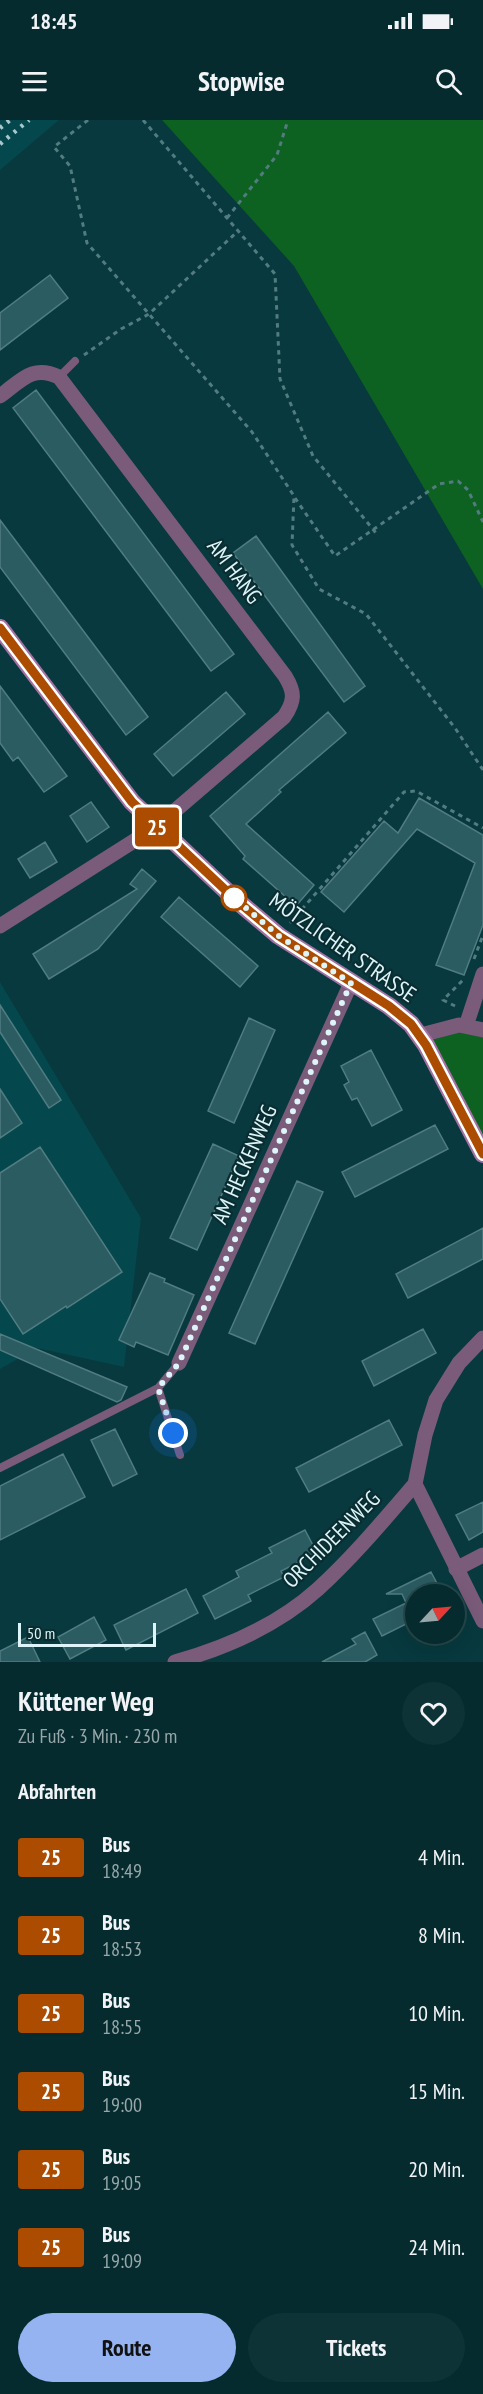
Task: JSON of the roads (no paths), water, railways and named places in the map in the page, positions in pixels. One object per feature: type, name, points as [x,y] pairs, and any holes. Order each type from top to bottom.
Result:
[{"type":"street","points":[[1,393],[30,373],[48,372],[58,378]]},
{"type":"street","name":"AM HANG","points":[[58,378],[187,544],[292,688],[291,706],[284,717],[156,827]]},
{"type":"street","name":"MÖTZLICHER STRASSE","points":[[0,628],[132,802],[156,827],[279,936],[395,1011],[421,1035],[483,1154]]},
{"type":"street","points":[[0,926],[156,827]]},
{"type":"street","points":[[466,1026],[483,974]]},
{"type":"street","name":"AM HECKENWEG","points":[[179,1363],[351,983]]},
{"type":"street","points":[[421,1035],[452,1026],[483,1030]]},
{"type":"street","points":[[483,1338],[459,1364],[436,1400],[425,1435],[415,1484],[483,1621]]},
{"type":"street","name":"ORCHIDEENWEG","points":[[175,1662],[204,1654],[260,1629],[317,1590],[415,1484]]},
{"type":"street","points":[[456,1569],[483,1555]]},
{"type":"lane","points":[[58,378],[75,361]]},
{"type":"lane","points":[[0,1468],[158,1388],[179,1363]]},
{"type":"lane","points":[[158,1388],[180,1455]]},
{"type":"railway","points":[[0,128],[10,120]]},
{"type":"railway","points":[[0,144],[29,120]]}]
